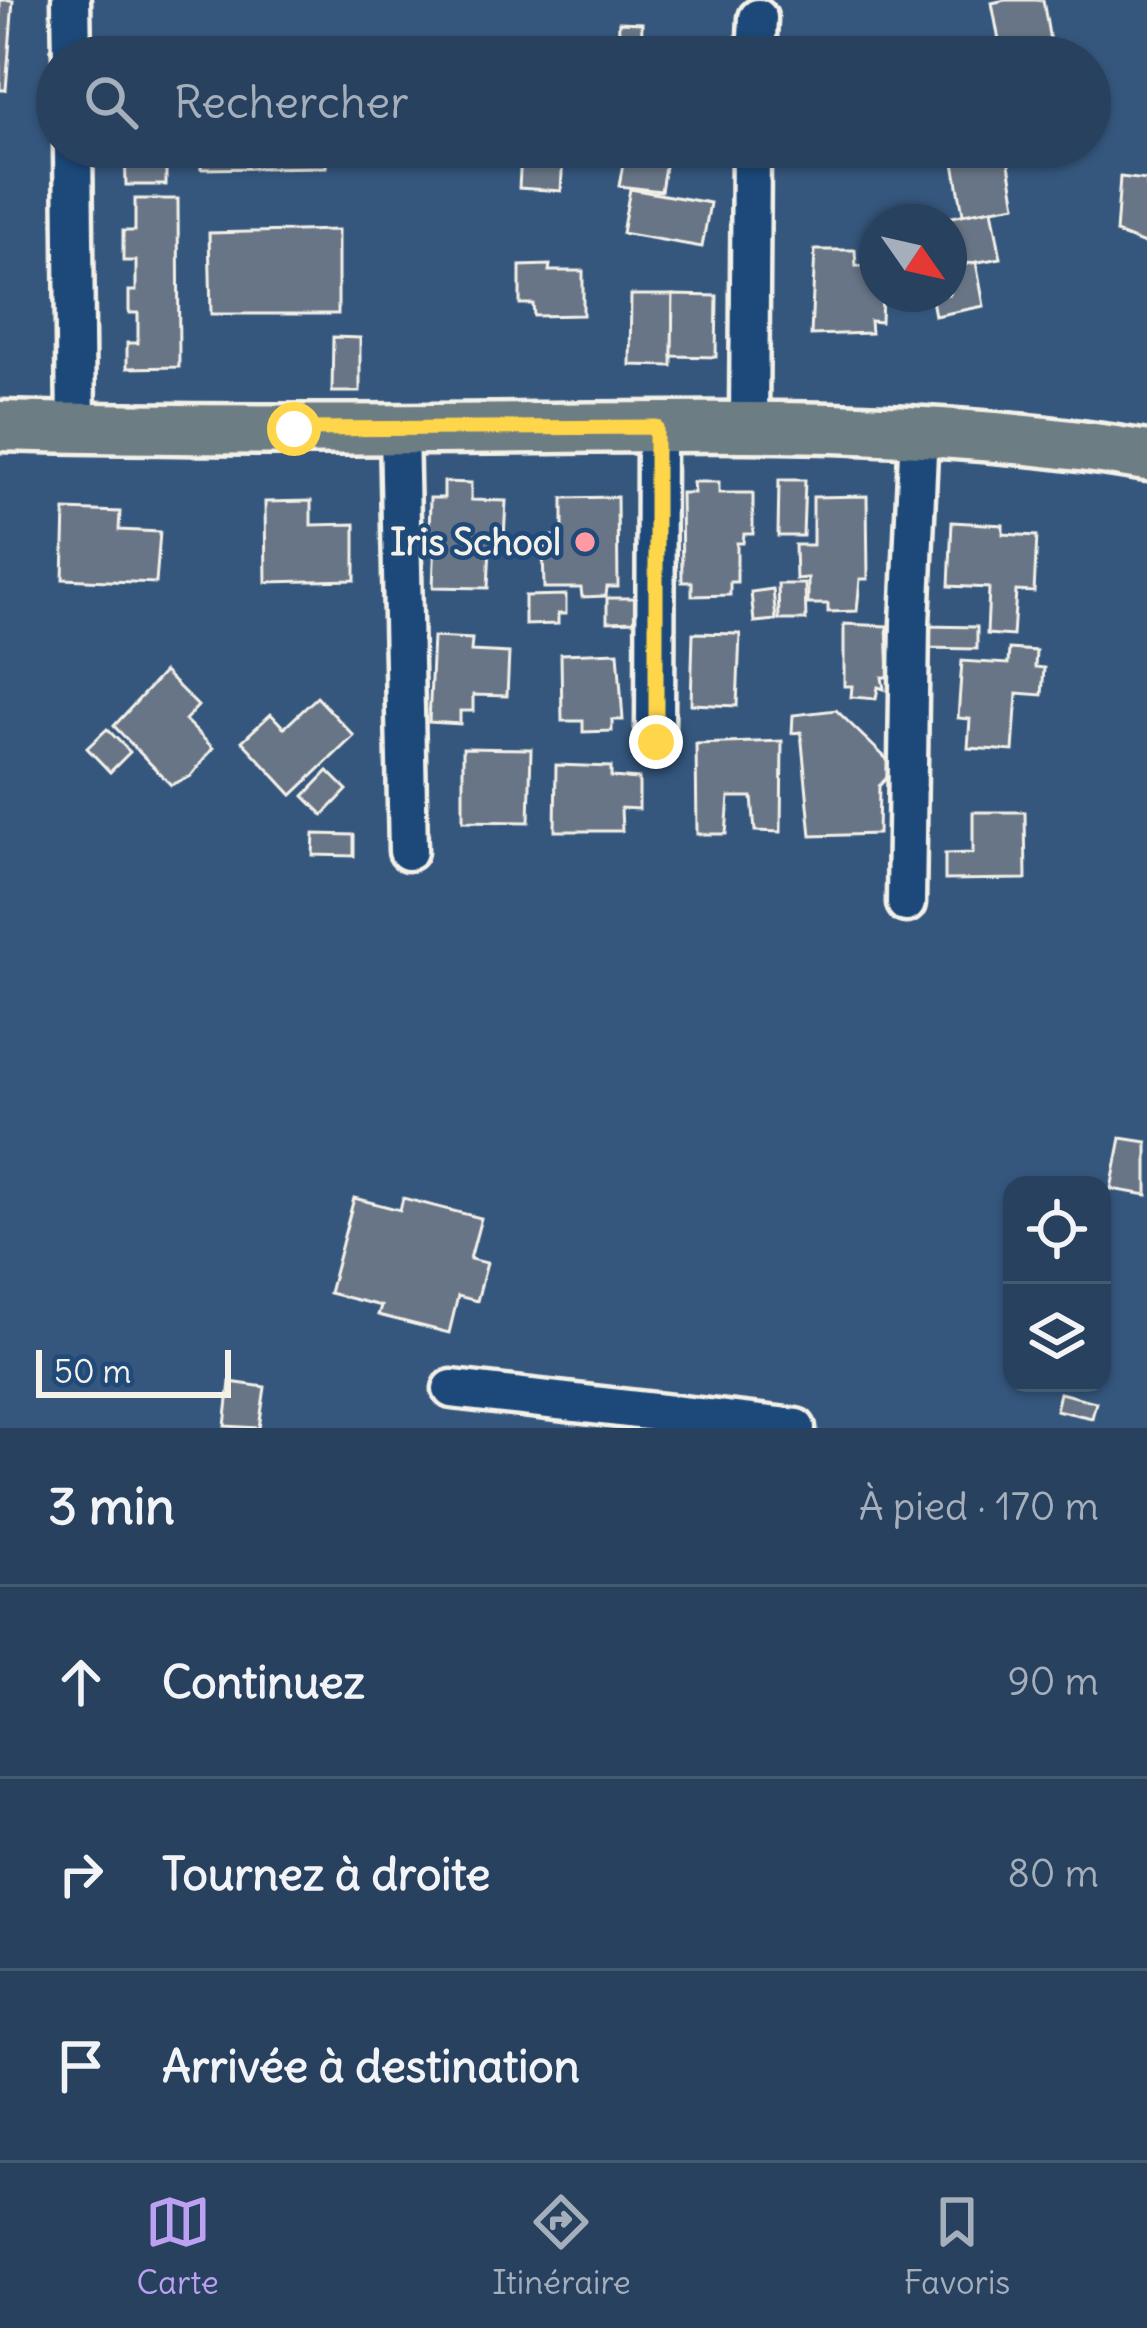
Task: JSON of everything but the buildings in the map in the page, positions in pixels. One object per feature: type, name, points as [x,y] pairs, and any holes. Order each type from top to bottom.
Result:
[{"type":"main road","points":[[0,426],[399,430],[749,425],[919,430],[1083,445],[1147,456]]},
{"type":"street","points":[[71,0],[72,36]]},
{"type":"street","points":[[757,36],[758,18]]},
{"type":"street","points":[[73,168],[76,428]]},
{"type":"street","points":[[749,425],[751,168]]},
{"type":"street","points":[[656,427],[656,742]]},
{"type":"street","points":[[399,430],[408,851]]},
{"type":"street","points":[[906,903],[910,623],[919,430]]},
{"type":"street","points":[[452,1389],[796,1428]]},
{"type":"place","name":"Iris School","points":[[585,542]]},
{"type":"route","points":[[294,429],[656,427],[656,742]]}]
